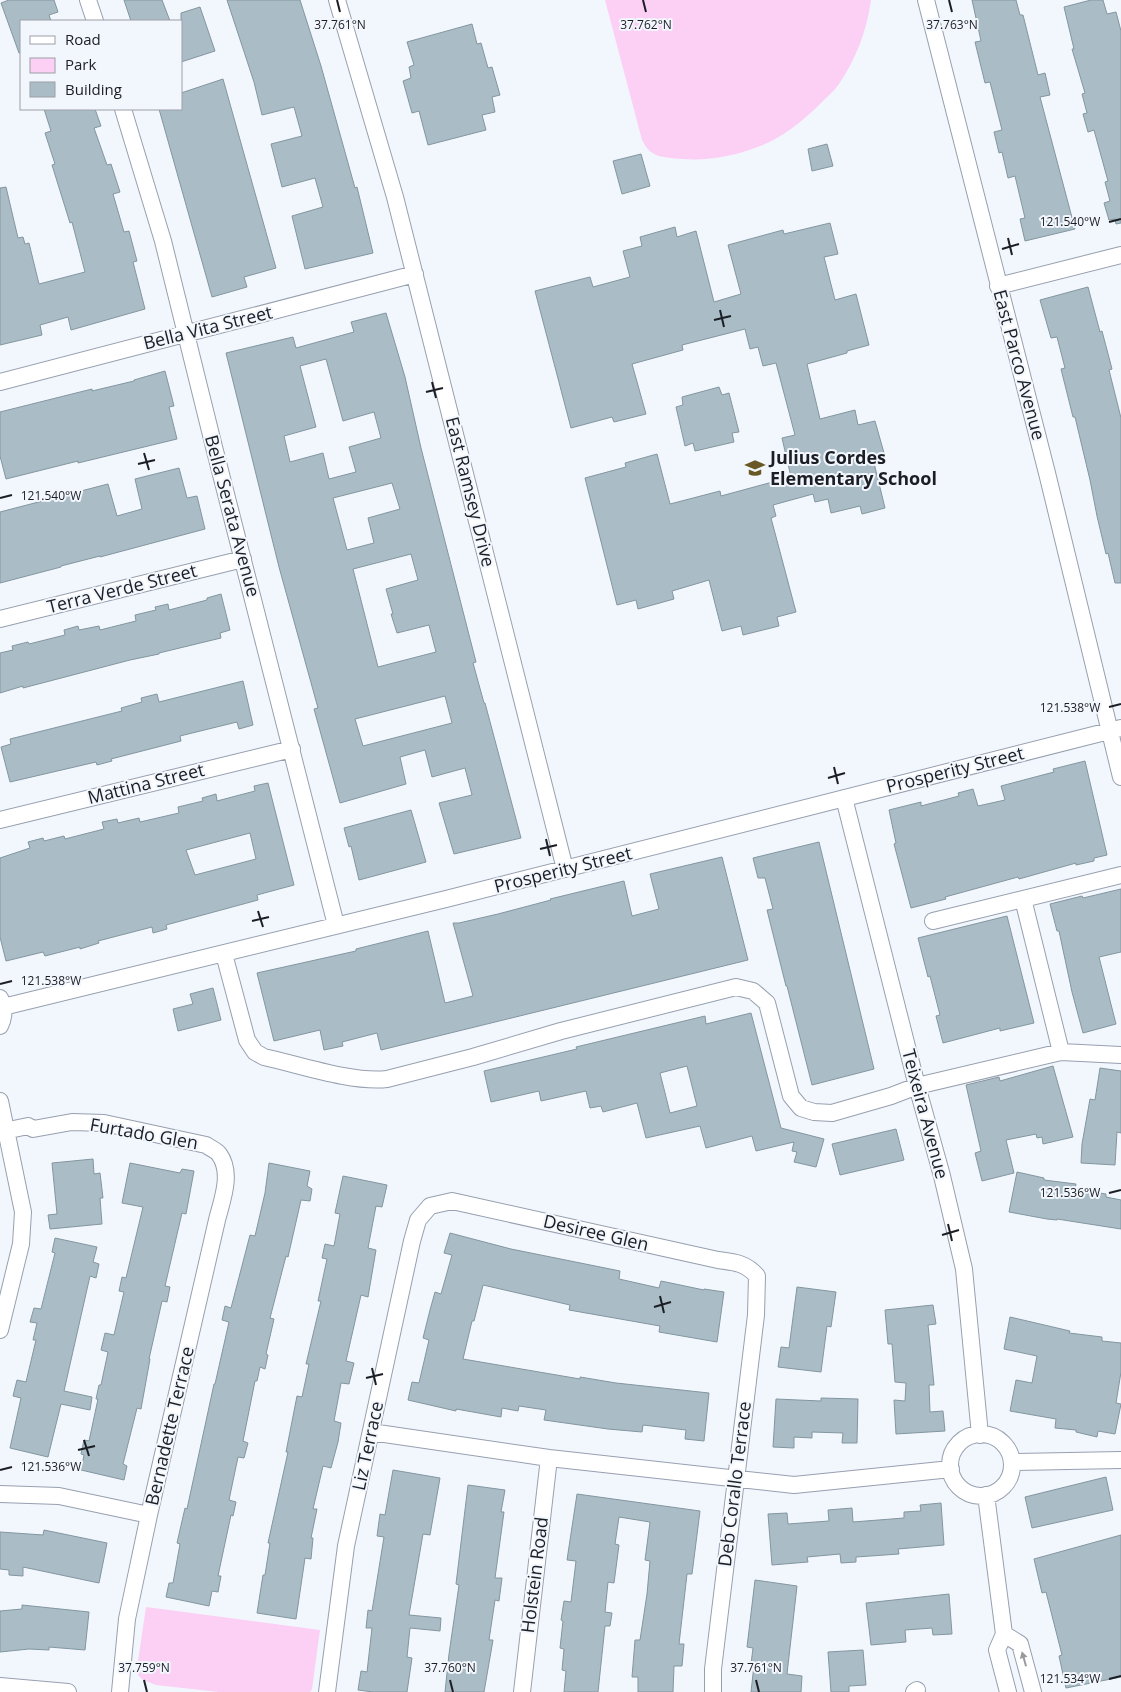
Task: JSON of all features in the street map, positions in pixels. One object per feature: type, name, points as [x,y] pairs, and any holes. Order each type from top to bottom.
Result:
[{"type":"street","points":[[88,0],[94,20]]},
{"type":"street","name":"East Ramsey Drive","points":[[337,0],[396,197],[565,869]]},
{"type":"street","name":"East Parco Avenue","points":[[926,0],[1046,473],[1116,730],[1121,777]]},
{"type":"street","name":"Bella Serata Avenue","points":[[123,110],[163,241],[336,925]]},
{"type":"street","points":[[998,286],[1121,255]]},
{"type":"street","name":"Bella Vita Street","points":[[0,382],[415,274]]},
{"type":"street","name":"Terra Verde Street","points":[[0,619],[243,559]]},
{"type":"street","name":"Prosperity Street","points":[[2,1002],[224,954],[1116,730]]},
{"type":"street","name":"Mattina Street","points":[[0,820],[292,749]]},
{"type":"street","name":"Teixeira Avenue","points":[[844,798],[917,1086],[942,1176],[964,1269],[980,1435]]},
{"type":"street","points":[[934,921],[1121,875]]},
{"type":"street","points":[[1023,899],[1061,1052]]},
{"type":"street","points":[[224,954],[244,1031],[247,1040],[255,1052],[264,1057],[355,1078],[387,1079],[474,1057],[560,1031],[736,987],[753,991],[767,1003],[791,1096],[801,1108],[814,1112],[832,1113],[891,1096],[917,1086],[1061,1052],[1121,1055]]},
{"type":"street","points":[[0,1026],[4,1015],[2,1002]]},
{"type":"street","points":[[0,1101],[4,1131],[23,1212],[21,1244],[0,1330]]},
{"type":"street","name":"Furtado Glen","points":[[4,1131],[28,1126],[33,1130],[72,1122],[104,1123],[206,1145],[218,1153],[223,1161]]},
{"type":"street","name":"Bernadette Terrace","points":[[120,1692],[127,1619],[149,1515],[225,1188],[226,1172],[223,1161]]},
{"type":"street","name":"Desiree Glen","points":[[430,1206],[452,1201],[718,1260],[737,1262],[750,1268],[757,1276]]},
{"type":"street","name":"Liz Terrace","points":[[327,1692],[346,1546],[412,1241],[418,1220],[430,1206]]},
{"type":"street","name":"Deb Corallo Terrace","points":[[713,1692],[713,1669],[756,1315],[757,1276]]},
{"type":"street","points":[[371,1432],[549,1458],[794,1485],[951,1469]]},
{"type":"street","points":[[985,1434],[1003,1444],[1009,1452],[1012,1462],[1011,1473],[1007,1482],[1000,1490],[986,1496],[971,1494],[962,1489],[956,1482],[950,1464],[953,1454],[965,1439],[985,1434]]},
{"type":"street","name":"Holstein Road","points":[[522,1692],[549,1458]]},
{"type":"street","points":[[1012,1462],[1121,1460]]},
{"type":"street","points":[[0,1494],[59,1496],[149,1515]]},
{"type":"street","points":[[986,1496],[1004,1634],[997,1650],[1008,1692]]},
{"type":"street","points":[[1004,1634],[1020,1644],[1033,1692]]},
{"type":"street","points":[[0,1686],[68,1692]]},
{"type":"green space","points":[[605,0],[871,0],[864,33],[851,65],[837,87],[810,114],[785,133],[762,145],[722,157],[695,159],[659,156],[650,151],[642,140]]},
{"type":"green space","points":[[146,1607],[320,1630],[312,1689],[310,1692],[219,1692],[156,1685],[143,1680],[138,1675],[137,1668]]},
{"type":"building","points":[[9,0],[54,0],[58,12],[49,15],[51,20],[20,20],[19,53],[1,3]]},
{"type":"building","points":[[124,0],[162,0],[170,20],[131,20]]},
{"type":"building","points":[[227,0],[300,0],[321,66],[355,188],[357,187],[373,253],[305,269],[292,216],[323,207],[315,178],[282,187],[271,144],[302,136],[294,107],[262,115],[254,82]]},
{"type":"building","points":[[972,0],[1016,0],[1020,15],[1023,15],[1038,75],[1045,73],[1050,95],[1040,97],[1075,229],[1025,241],[1020,219],[1025,218],[1015,176],[1008,178],[1002,152],[999,153],[994,132],[1002,130],[990,82],[985,83],[975,42],[981,41]]},
{"type":"building","points":[[1091,0],[1103,0],[1107,14],[1116,12],[1121,31],[1121,223],[1116,224],[1115,219],[1109,220],[1104,203],[1110,201],[1105,182],[1108,181],[1094,130],[1088,132],[1083,114],[1087,113],[1082,94],[1085,93],[1072,49],[1074,49],[1064,7]]},
{"type":"building","points":[[200,7],[215,51],[182,62],[181,13]]},
{"type":"building","points":[[472,24],[477,44],[481,43],[488,68],[492,67],[500,95],[492,97],[495,112],[482,115],[486,130],[428,145],[419,111],[412,113],[403,81],[411,78],[409,67],[414,65],[407,42]]},
{"type":"building","points":[[223,79],[276,268],[244,277],[247,287],[212,297],[159,110],[182,110],[182,93]]},
{"type":"building","points":[[44,110],[95,110],[101,126],[94,128],[107,165],[111,164],[120,192],[113,194],[124,232],[129,231],[137,261],[133,262],[145,309],[71,330],[68,317],[40,325],[42,335],[0,345],[0,188],[6,187],[18,238],[23,237],[25,244],[29,243],[39,284],[85,272],[72,222],[70,223],[52,165],[55,164],[45,133],[51,131]]},
{"type":"building","points":[[827,144],[833,166],[812,171],[808,149]]},
{"type":"building","points":[[641,154],[650,186],[622,194],[613,161]]},
{"type":"building","points":[[830,223],[838,254],[824,257],[835,300],[856,294],[869,345],[807,364],[820,419],[855,410],[858,425],[875,421],[886,460],[874,463],[885,508],[862,514],[860,506],[831,513],[828,499],[815,502],[813,494],[773,505],[776,516],[771,518],[796,612],[777,617],[779,626],[743,635],[741,626],[722,631],[709,580],[672,591],[674,599],[638,609],[636,600],[617,605],[585,478],[626,467],[625,463],[657,454],[670,504],[720,491],[721,496],[791,477],[782,438],[795,435],[776,363],[763,366],[758,347],[750,349],[745,329],[682,345],[683,350],[632,364],[646,414],[614,422],[612,417],[571,428],[535,291],[590,277],[593,287],[630,277],[623,251],[642,246],[640,237],[675,227],[677,237],[696,231],[714,302],[741,294],[728,245],[783,230],[784,234]]},
{"type":"building","points":[[1088,287],[1112,369],[1109,370],[1121,418],[1121,583],[1115,583],[1108,553],[1106,554],[1075,417],[1073,417],[1061,369],[1065,368],[1057,337],[1051,338],[1040,300]]},
{"type":"building","points":[[386,313],[405,377],[421,448],[476,662],[473,663],[521,838],[454,854],[439,803],[472,795],[465,768],[432,777],[425,750],[400,757],[406,784],[340,803],[314,709],[318,708],[279,567],[226,353],[293,337],[296,348],[354,332],[351,322]],"holes":[[[326,359],[343,421],[374,412],[381,438],[349,447],[356,472],[329,479],[323,453],[290,462],[284,436],[316,427],[300,366]],[[392,483],[400,509],[368,518],[374,543],[347,550],[333,498]],[[411,554],[418,580],[386,589],[393,614],[391,614],[397,633],[429,625],[436,652],[378,667],[353,569]],[[445,696],[452,723],[363,746],[355,719]]]},
{"type":"building","points":[[165,371],[174,406],[169,407],[177,439],[6,479],[0,456],[0,412],[92,389],[92,391],[134,381]]},
{"type":"building","points":[[719,387],[722,395],[729,393],[739,432],[732,433],[734,442],[695,451],[693,443],[685,446],[676,407],[683,405],[682,397]]},
{"type":"building","points":[[179,468],[187,498],[197,496],[205,529],[0,583],[0,512],[108,484],[117,516],[142,509],[135,479]]},
{"type":"building","points":[[221,594],[230,630],[220,633],[221,638],[0,693],[0,653],[13,650],[12,646],[65,635],[64,630],[78,626],[79,630],[99,626],[100,630],[136,621],[135,615],[156,610],[155,607],[168,604],[169,610],[207,600],[207,598]]},
{"type":"building","points":[[243,681],[253,725],[239,729],[237,722],[180,736],[181,741],[111,759],[112,761],[97,765],[96,762],[10,782],[1,747],[11,744],[10,739],[122,711],[121,708],[142,702],[141,698],[157,694],[159,702]]},
{"type":"building","points":[[1085,761],[1107,855],[1094,858],[1094,861],[1076,865],[1076,863],[1019,879],[1018,877],[911,908],[894,844],[896,843],[889,810],[921,802],[921,806],[959,796],[958,793],[973,789],[978,806],[1005,800],[1001,786],[1054,772],[1053,769]]},
{"type":"building","points":[[268,783],[294,885],[257,895],[258,900],[166,925],[167,929],[153,933],[152,927],[98,941],[99,943],[80,949],[80,947],[45,956],[43,952],[6,961],[0,937],[0,858],[30,848],[28,842],[43,838],[44,841],[64,836],[65,839],[104,829],[102,822],[117,819],[118,823],[139,818],[140,822],[179,813],[178,807],[203,801],[202,798],[216,794],[217,801],[255,791],[254,786]],"holes":[[[250,833],[256,859],[195,875],[186,850]]]},
{"type":"building","points":[[411,810],[426,862],[359,880],[351,846],[349,847],[344,828]]},
{"type":"building","points":[[819,842],[874,1069],[812,1085],[767,910],[773,909],[765,878],[758,878],[753,858]]},
{"type":"building","points":[[722,857],[748,960],[381,1050],[377,1033],[342,1042],[343,1046],[324,1050],[320,1030],[274,1041],[257,973],[356,951],[356,949],[428,931],[445,1003],[473,996],[453,923],[498,914],[624,881],[632,916],[659,909],[650,874]]},
{"type":"building","points":[[1121,889],[1121,952],[1099,957],[1116,1024],[1083,1033],[1059,931],[1057,931],[1050,904]]},
{"type":"building","points":[[1007,916],[1034,1023],[1000,1031],[1000,1028],[943,1043],[936,1016],[940,1015],[918,938]]},
{"type":"building","points":[[213,988],[221,1020],[178,1031],[173,1009],[193,1004],[190,994]]},
{"type":"building","points":[[751,1013],[781,1128],[824,1139],[816,1167],[794,1162],[797,1152],[792,1151],[794,1142],[756,1151],[752,1136],[706,1148],[700,1126],[646,1138],[637,1103],[603,1112],[601,1106],[590,1108],[586,1091],[541,1101],[539,1091],[491,1102],[484,1071],[705,1016],[706,1024]],"holes":[[[687,1066],[697,1106],[670,1113],[660,1073]]]},
{"type":"building","points":[[1053,1066],[1073,1137],[1043,1144],[1042,1137],[1037,1138],[1036,1134],[1006,1140],[1014,1173],[982,1181],[975,1153],[981,1151],[966,1085],[999,1077],[1000,1081]]},
{"type":"building","points":[[1100,1068],[1121,1071],[1121,1133],[1117,1132],[1115,1165],[1081,1163],[1082,1144],[1090,1099],[1095,1100]]},
{"type":"building","points":[[896,1129],[904,1160],[840,1175],[832,1144]]},
{"type":"building","points":[[93,1159],[94,1174],[100,1173],[103,1198],[100,1198],[102,1224],[50,1229],[48,1215],[57,1214],[52,1163]]},
{"type":"building","points":[[130,1163],[180,1173],[182,1169],[194,1171],[186,1214],[182,1213],[165,1286],[170,1287],[167,1302],[162,1301],[149,1359],[141,1409],[137,1408],[123,1464],[127,1466],[124,1480],[81,1470],[84,1455],[81,1454],[84,1440],[89,1441],[98,1399],[96,1399],[108,1352],[101,1350],[105,1333],[114,1335],[124,1292],[119,1291],[122,1277],[126,1278],[143,1207],[122,1203]]},
{"type":"building","points":[[269,1163],[310,1171],[307,1186],[312,1189],[310,1201],[301,1200],[288,1257],[286,1256],[270,1318],[274,1319],[266,1354],[268,1355],[265,1369],[260,1367],[257,1381],[255,1381],[243,1441],[248,1443],[244,1458],[238,1457],[229,1500],[236,1502],[233,1516],[231,1515],[218,1576],[221,1576],[218,1592],[212,1591],[209,1606],[166,1597],[169,1583],[173,1583],[180,1544],[177,1543],[185,1508],[187,1509],[229,1322],[222,1320],[225,1306],[231,1308],[250,1235],[255,1236],[265,1193]]},
{"type":"building","points":[[1017,1172],[1044,1178],[1044,1180],[1076,1184],[1075,1189],[1106,1194],[1106,1197],[1121,1200],[1121,1229],[1009,1212]]},
{"type":"building","points":[[343,1176],[387,1185],[382,1207],[376,1206],[368,1248],[376,1250],[368,1297],[361,1295],[346,1361],[354,1363],[349,1384],[341,1383],[334,1421],[341,1423],[338,1442],[331,1468],[323,1466],[313,1509],[317,1509],[311,1538],[313,1538],[311,1559],[305,1558],[296,1619],[257,1613],[263,1575],[265,1575],[270,1543],[268,1543],[288,1452],[286,1452],[297,1396],[302,1397],[309,1364],[306,1364],[321,1301],[318,1301],[327,1259],[322,1258],[325,1244],[334,1246],[340,1214],[335,1213]]},
{"type":"building","points":[[450,1233],[511,1249],[620,1271],[619,1279],[659,1288],[661,1281],[724,1292],[717,1342],[659,1332],[660,1326],[569,1310],[570,1305],[483,1285],[463,1359],[580,1379],[580,1377],[616,1383],[709,1393],[704,1441],[685,1439],[686,1430],[643,1425],[642,1432],[544,1420],[546,1410],[519,1406],[518,1411],[502,1408],[501,1417],[456,1409],[456,1411],[408,1400],[412,1382],[419,1383],[429,1340],[423,1338],[430,1310],[435,1292],[441,1294],[452,1255],[444,1253]]},
{"type":"building","points":[[55,1238],[97,1247],[93,1262],[99,1264],[96,1278],[90,1276],[64,1391],[92,1397],[90,1410],[61,1404],[48,1457],[10,1448],[21,1398],[13,1396],[17,1380],[26,1382],[36,1340],[33,1340],[37,1323],[30,1322],[34,1308],[41,1309],[55,1253],[52,1252]]},
{"type":"building","points":[[797,1287],[836,1292],[831,1327],[827,1326],[821,1372],[778,1367],[781,1347],[789,1348]]},
{"type":"building","points":[[933,1305],[936,1324],[928,1325],[934,1385],[929,1385],[930,1412],[943,1411],[945,1431],[896,1434],[894,1400],[905,1401],[906,1383],[895,1382],[892,1344],[888,1344],[885,1310]]},
{"type":"building","points":[[1010,1317],[1070,1331],[1069,1333],[1102,1337],[1102,1341],[1121,1343],[1121,1372],[1116,1403],[1121,1404],[1115,1434],[1098,1431],[1097,1437],[1076,1432],[1076,1430],[1055,1428],[1056,1419],[1010,1411],[1016,1380],[1032,1383],[1037,1356],[1004,1349]]},
{"type":"building","points":[[821,1398],[858,1399],[857,1443],[842,1443],[843,1433],[812,1432],[812,1438],[794,1437],[794,1448],[773,1447],[776,1399],[821,1401]]},
{"type":"building","points":[[393,1470],[440,1478],[430,1535],[423,1534],[409,1615],[441,1618],[440,1631],[410,1628],[407,1657],[412,1658],[407,1692],[373,1692],[358,1690],[361,1671],[367,1672],[372,1628],[366,1628],[368,1610],[372,1611],[384,1537],[377,1536],[380,1514],[385,1515]]},
{"type":"building","points":[[1106,1477],[1113,1510],[1032,1528],[1025,1497]]},
{"type":"building","points":[[468,1485],[505,1490],[495,1578],[502,1578],[499,1601],[495,1600],[489,1640],[493,1640],[484,1692],[445,1692],[459,1585],[456,1584]]},
{"type":"building","points":[[577,1494],[700,1511],[692,1574],[687,1574],[679,1644],[684,1644],[682,1666],[674,1666],[673,1692],[638,1692],[638,1677],[632,1677],[635,1640],[640,1640],[647,1594],[650,1561],[645,1560],[650,1522],[619,1517],[615,1544],[619,1545],[614,1583],[608,1582],[605,1612],[612,1613],[610,1626],[605,1626],[598,1692],[564,1692],[566,1671],[562,1670],[564,1649],[560,1648],[563,1621],[561,1620],[564,1601],[571,1602],[576,1561],[567,1560]]},
{"type":"building","points":[[941,1503],[944,1545],[898,1549],[899,1554],[856,1557],[856,1562],[841,1563],[840,1554],[807,1557],[808,1562],[772,1565],[768,1514],[787,1513],[788,1524],[829,1521],[828,1510],[852,1508],[853,1522],[904,1518],[904,1512],[921,1511],[920,1505]]},
{"type":"building","points":[[44,1530],[107,1543],[99,1583],[23,1567],[23,1576],[9,1575],[9,1570],[0,1569],[0,1532],[43,1535]]},
{"type":"building","points":[[1121,1535],[1121,1677],[1066,1688],[1059,1656],[1062,1655],[1046,1592],[1042,1593],[1034,1559]]},
{"type":"building","points":[[755,1580],[797,1586],[787,1674],[802,1676],[801,1692],[751,1692],[754,1665],[751,1664],[753,1648],[747,1647]]},
{"type":"building","points":[[949,1594],[952,1634],[933,1635],[932,1628],[905,1630],[906,1642],[871,1645],[866,1603]]},
{"type":"building","points":[[22,1605],[89,1612],[85,1650],[49,1647],[49,1650],[29,1649],[0,1652],[0,1611],[22,1609]]},
{"type":"building","points":[[863,1650],[866,1685],[849,1686],[849,1692],[831,1692],[828,1652]]},
{"type":"place","name":"Julius Cordes Elementary School","points":[[755,468]]}]
